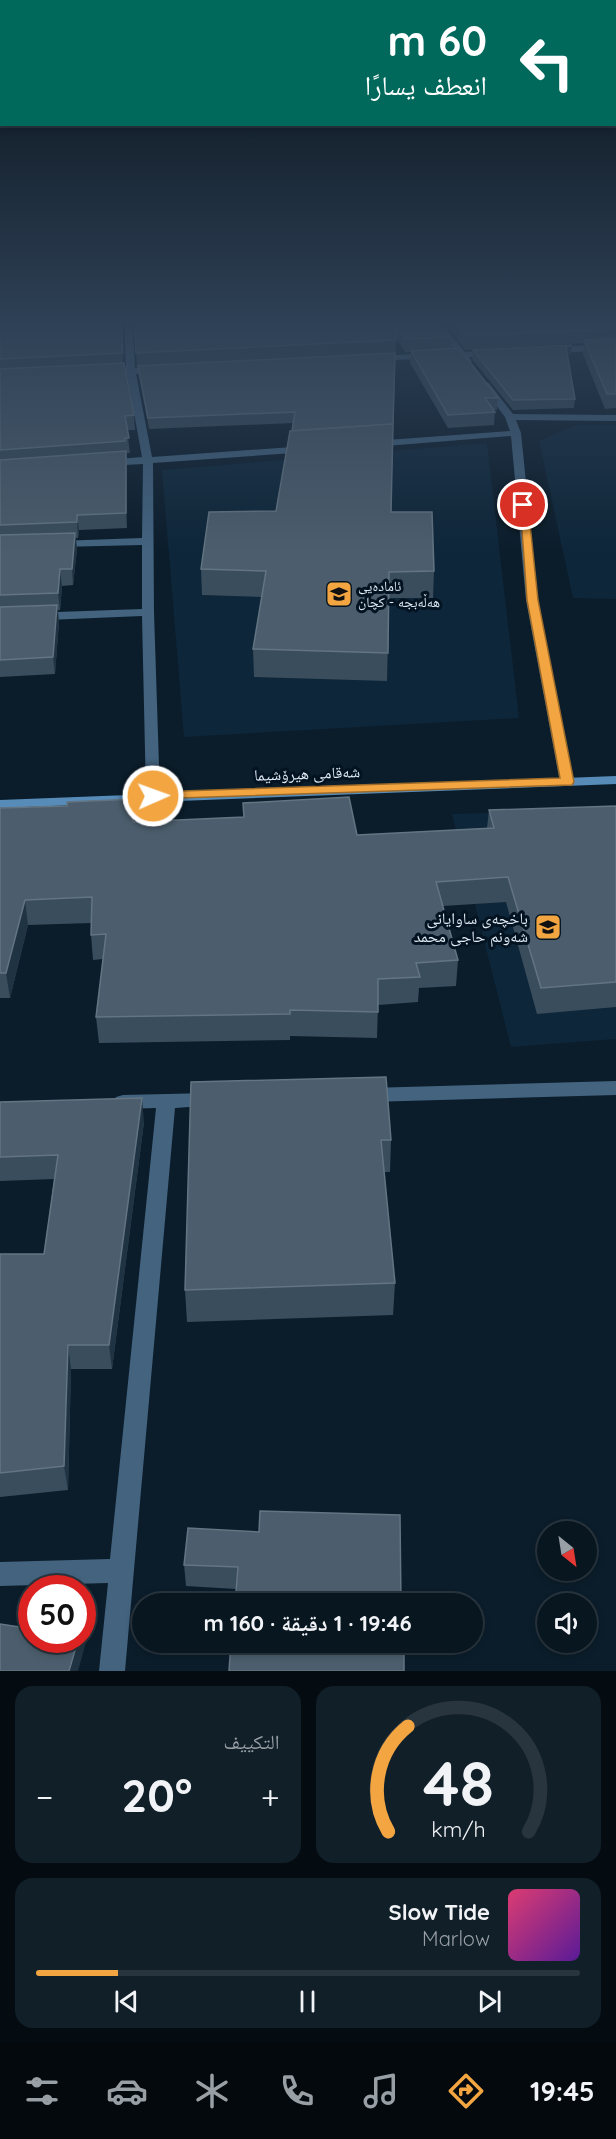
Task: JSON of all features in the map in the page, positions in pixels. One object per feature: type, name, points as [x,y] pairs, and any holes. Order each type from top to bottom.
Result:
[{"type":"main road","name":"شەقامی هیرۆشیما","points":[[0,804],[153,796],[616,780]]},
{"type":"street","points":[[136,397],[148,460],[148,612],[153,796]]},
{"type":"street","points":[[495,397],[510,417],[516,433],[532,600],[567,782]]},
{"type":"street","points":[[510,417],[616,418]]},
{"type":"street","points":[[362,445],[516,433]]},
{"type":"street","points":[[91,464],[314,448]]},
{"type":"street","points":[[46,544],[148,541]]},
{"type":"street","points":[[0,618],[148,612]]},
{"type":"street","points":[[355,1096],[616,1088]]},
{"type":"street","points":[[106,1102],[225,1099]]},
{"type":"street","points":[[112,1671],[166,1101]]},
{"type":"street","points":[[0,1574],[121,1571]]},
{"type":"shaded area","points":[[576,425],[616,425],[616,599],[573,598],[539,441]]},
{"type":"shaded area","name":"ئامادەیی هەڵەبجە - کچان","points":[[487,443],[519,718],[184,737],[162,470]]},
{"type":"shaded area","name":"باخچە‌ی ساوایانی شە‌ونم حاجی محمد","points":[[616,809],[616,1039],[511,1047],[452,814]]},
{"type":"building","points":[[0,397],[131,397],[134,415],[125,416],[129,438],[125,438],[125,441],[0,450]]},
{"type":"building","points":[[144,397],[394,397],[393,424],[292,431],[295,412],[148,418]]},
{"type":"building","points":[[438,397],[498,398],[485,398],[495,412],[448,415]]},
{"type":"building","points":[[511,397],[575,397],[575,399],[513,400]]},
{"type":"building","points":[[393,424],[391,512],[432,512],[434,571],[389,572],[388,653],[253,649],[266,571],[201,569],[209,512],[276,511],[290,431]]},
{"type":"building","points":[[126,451],[126,513],[77,515],[77,522],[0,525],[0,460]]},
{"type":"building","points":[[75,533],[72,569],[60,569],[58,593],[0,595],[0,535]]},
{"type":"building","points":[[57,605],[53,657],[0,660],[0,607]]},
{"type":"building","points":[[349,797],[357,835],[494,828],[489,810],[616,806],[616,982],[541,988],[508,877],[436,882],[458,960],[416,963],[420,977],[378,979],[378,1012],[290,1010],[290,1014],[96,1017],[106,934],[91,935],[92,897],[25,900],[6,973],[0,973],[0,808],[67,806],[67,802],[134,799],[133,822],[244,817],[243,803]]},
{"type":"building","points":[[386,1077],[391,1140],[381,1140],[395,1283],[185,1290],[191,1082]]},
{"type":"building","points":[[142,1098],[109,1345],[68,1345],[64,1466],[0,1473],[0,1254],[44,1254],[58,1155],[0,1157],[0,1102]]},
{"type":"building","points":[[260,1511],[400,1515],[401,1593],[236,1593],[238,1567],[184,1565],[188,1528],[259,1532]]},
{"type":"building","points":[[0,1624],[18,1627],[18,1653],[74,1653],[69,1671],[0,1671]]},
{"type":"building","points":[[230,1653],[404,1653],[404,1671],[229,1671]]},
{"type":"place","name":"ئامادەیی هەڵەبجە - کچان","points":[[339,594]]},
{"type":"place","name":"باخچە‌ی ساوایانی شە‌ونم حاجی محمد","points":[[548,927]]},
{"type":"route","points":[[153,796],[567,782],[532,600],[523,505]]}]
